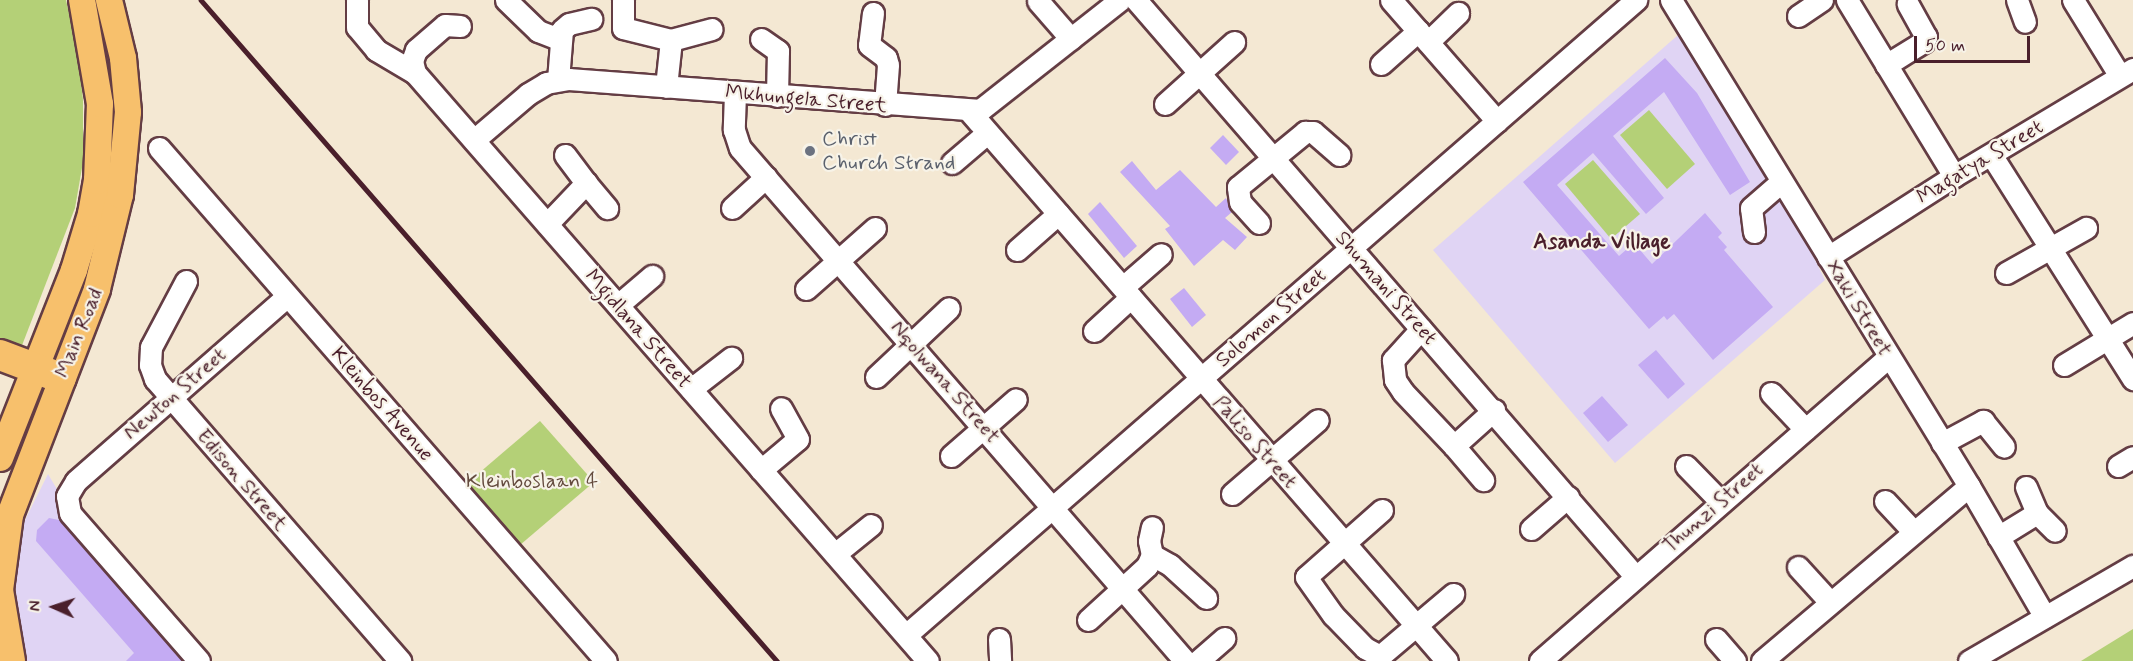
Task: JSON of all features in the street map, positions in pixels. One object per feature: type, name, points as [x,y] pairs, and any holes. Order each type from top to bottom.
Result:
[{"type":"highway","points":[[0,355],[47,373]]},
{"type":"main road","name":"Main Road","points":[[12,661],[0,590],[4,541],[97,181],[100,104],[82,0]]},
{"type":"main road","name":"Main Road","points":[[0,458],[97,289],[114,234],[125,164],[128,112],[123,58],[109,0]]},
{"type":"street","name":"Mgidlana Street","points":[[357,0],[357,27],[376,50],[415,74],[928,661]]},
{"type":"street","points":[[506,0],[538,31],[560,39]]},
{"type":"street","points":[[623,0],[623,28],[671,40],[712,29]]},
{"type":"street","points":[[970,112],[992,102],[1120,0]]},
{"type":"street","name":"Shumani Street","points":[[1136,0],[1494,410],[1635,576]]},
{"type":"street","points":[[1391,0],[1497,121]]},
{"type":"street","name":"Solomon Street","points":[[906,635],[1636,0]]},
{"type":"street","name":"Xaki Street","points":[[1671,0],[1969,486],[2045,617]]},
{"type":"street","points":[[1798,16],[1822,0]]},
{"type":"street","points":[[1847,0],[1954,176]]},
{"type":"street","points":[[2017,0],[2025,22]]},
{"type":"street","points":[[2073,0],[2127,72]]},
{"type":"street","points":[[1038,1],[1071,39]]},
{"type":"street","points":[[1886,65],[1926,37],[1908,4]]},
{"type":"street","points":[[873,13],[869,45],[886,58],[888,65],[885,105]]},
{"type":"street","points":[[1381,64],[1458,13]]},
{"type":"street","points":[[558,80],[560,39],[569,24],[591,19]]},
{"type":"street","points":[[415,74],[412,61],[416,50],[445,25],[460,26]]},
{"type":"street","points":[[761,39],[778,51],[777,96]]},
{"type":"street","points":[[666,87],[671,40]]},
{"type":"street","points":[[1165,104],[1234,42]]},
{"type":"street","name":"Magatya Street","points":[[1828,257],[1954,176],[1992,156],[2127,72]]},
{"type":"street","name":"Mkhungela Street","points":[[474,140],[528,94],[558,80],[970,112]]},
{"type":"street","name":"Nqolwana Street","points":[[735,93],[734,135],[766,177],[1054,506],[1185,661]]},
{"type":"street","name":"Paliso Street","points":[[970,112],[1447,661]]},
{"type":"street","points":[[1259,223],[1240,202],[1236,190],[1274,160],[1302,133],[1309,131],[1339,154]]},
{"type":"street","points":[[951,163],[987,133]]},
{"type":"street","name":"Kleinbos Avenue","points":[[159,148],[606,661]]},
{"type":"street","points":[[565,155],[607,208]]},
{"type":"street","points":[[1992,156],[2133,379]]},
{"type":"street","points":[[732,208],[766,177]]},
{"type":"street","points":[[1754,232],[1751,207],[1781,182]]},
{"type":"street","points":[[547,224],[586,183]]},
{"type":"street","points":[[1017,250],[1058,214]]},
{"type":"street","points":[[806,289],[875,228]]},
{"type":"street","points":[[2006,273],[2048,247],[2086,228]]},
{"type":"street","points":[[1094,331],[1161,254]]},
{"type":"street","points":[[618,305],[652,276]]},
{"type":"street","name":"Edison Street","points":[[186,281],[154,339],[150,355],[153,374],[170,398],[400,661]]},
{"type":"street","name":"Newton Street","points":[[199,661],[70,513],[67,496],[71,485],[287,296]]},
{"type":"street","points":[[876,377],[949,308]]},
{"type":"street","points":[[2064,366],[2133,323]]},
{"type":"street","points":[[1421,329],[1396,353],[1393,374],[1403,392],[1483,480]]},
{"type":"street","name":"Thunzi Street","points":[[1540,661],[1889,357]]},
{"type":"street","points":[[691,389],[731,358]]},
{"type":"street","points":[[1772,393],[1805,429]]},
{"type":"street","points":[[951,456],[1016,399]]},
{"type":"street","points":[[761,470],[798,439],[781,408]]},
{"type":"street","points":[[1454,446],[1494,410]]},
{"type":"street","points":[[1232,494],[1318,420]]},
{"type":"street","points":[[1942,443],[1983,421],[2004,447]]},
{"type":"street","points":[[1686,466],[1721,502]]},
{"type":"street","points":[[1762,661],[1969,486]]},
{"type":"street","points":[[2026,488],[2037,513],[2055,531]]},
{"type":"street","points":[[1531,529],[1568,497]]},
{"type":"street","points":[[1886,501],[1913,531]]},
{"type":"street","points":[[1382,510],[1342,542],[1306,580],[1333,615],[1376,656],[1383,655],[1453,594]]},
{"type":"street","points":[[1998,537],[2037,513]]},
{"type":"street","points":[[835,555],[871,525]]},
{"type":"street","points":[[1088,620],[1122,586],[1147,566],[1152,555],[1149,541],[1152,527]]},
{"type":"street","points":[[1152,555],[1170,565],[1206,598]]},
{"type":"street","points":[[1969,661],[2133,566]]},
{"type":"street","points":[[1798,567],[1830,602]]},
{"type":"street","points":[[1198,661],[1224,638]]},
{"type":"street","points":[[999,639],[1000,661]]},
{"type":"street","points":[[1716,639],[1735,661]]},
{"type":"shaded area","points":[[1678,35],[1803,235],[1825,280],[1615,463],[1433,250]]},
{"type":"shaded area","points":[[48,474],[71,513],[198,661],[14,661],[3,564]]},
{"type":"green space","points":[[0,0],[66,0],[78,52],[83,100],[83,162],[75,208],[21,348],[0,346]]},
{"type":"green space","points":[[1649,110],[1695,164],[1667,189],[1620,135]]},
{"type":"green space","points":[[1593,160],[1640,214],[1611,239],[1565,184]]},
{"type":"green space","name":"Kleinboslaan 4","points":[[540,421],[594,482],[520,545],[465,485]]},
{"type":"green space","points":[[2133,629],[2133,661],[2081,661]]},
{"type":"building","points":[[1665,58],[1697,93],[1750,182],[1730,195],[1664,92],[1613,136],[1664,198],[1646,214],[1593,153],[1557,185],[1619,256],[1634,243],[1652,264],[1705,213],[1722,233],[1718,237],[1727,247],[1724,250],[1773,307],[1713,360],[1674,314],[1667,320],[1664,316],[1649,329],[1523,182]]},
{"type":"building","points":[[1223,135],[1239,152],[1226,165],[1210,148]]},
{"type":"building","points":[[1132,161],[1156,190],[1180,170],[1216,207],[1226,198],[1232,212],[1225,218],[1247,237],[1235,250],[1223,240],[1194,266],[1165,229],[1170,226],[1120,172]]},
{"type":"building","points":[[1100,202],[1137,246],[1124,258],[1088,214]]},
{"type":"building","points":[[1184,288],[1206,315],[1192,327],[1170,299]]},
{"type":"building","points":[[1656,350],[1685,384],[1668,399],[1638,365]]},
{"type":"building","points":[[1602,396],[1628,425],[1608,442],[1583,413]]},
{"type":"building","points":[[49,518],[59,520],[182,661],[126,661],[134,653],[36,541],[37,530]]},
{"type":"railway","points":[[201,0],[777,661]]},
{"type":"place","name":"Christ Church Strand","points":[[810,151]]},
{"type":"district","name":"Asanda Village","points":[[1602,243]]}]
